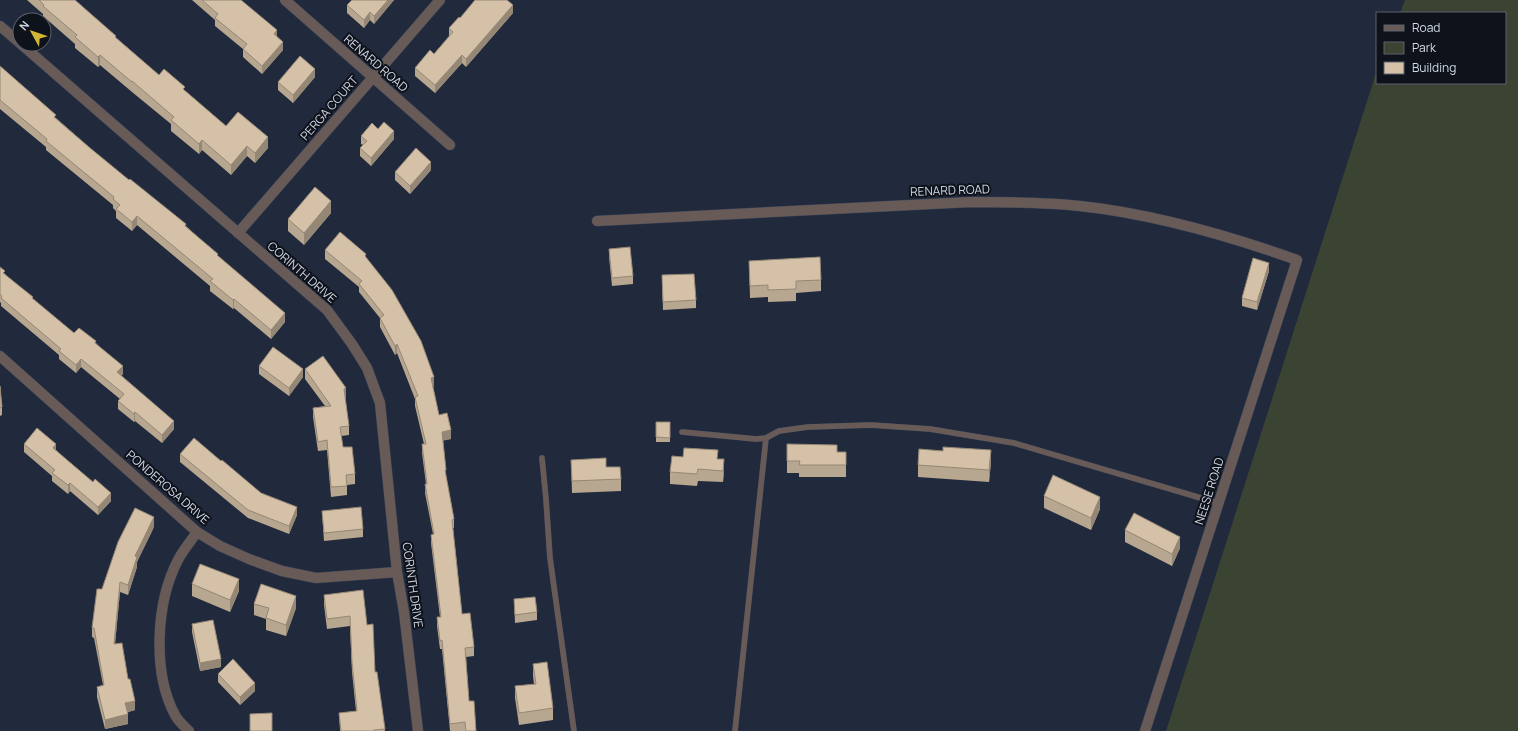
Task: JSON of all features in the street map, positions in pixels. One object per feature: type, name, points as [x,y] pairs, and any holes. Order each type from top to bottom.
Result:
[{"type":"street","name":"RENARD ROAD","points":[[286,0],[450,145]]},
{"type":"street","name":"PERGA COURT","points":[[238,233],[440,0]]},
{"type":"street","name":"CORINTH DRIVE","points":[[0,26],[12,37]]},
{"type":"street","name":"CORINTH DRIVE","points":[[29,52],[327,310],[352,344],[367,368],[380,403],[397,572],[404,612],[418,731]]},
{"type":"street","name":"RENARD ROAD","points":[[598,221],[971,202],[1017,202],[1079,206],[1170,221],[1258,246],[1297,260]]},
{"type":"street","name":"NEESE ROAD","points":[[1145,731],[1297,260]]},
{"type":"street","name":"PONDEROSA DRIVE","points":[[0,356],[197,532],[220,546],[249,559],[282,571],[316,578],[397,572]]},
{"type":"street","points":[[189,731],[175,715],[166,691],[159,648],[166,591],[178,559],[197,532]]},
{"type":"lane","points":[[682,432],[766,438],[779,431],[808,426],[871,425],[930,429],[1014,443],[1218,503]]},
{"type":"lane","points":[[735,731],[766,438]]},
{"type":"lane","points":[[542,458],[550,558],[574,731]]},
{"type":"green space","points":[[1405,0],[1518,0],[1518,731],[1166,731],[1376,73],[1376,84],[1506,84],[1506,12],[1400,12]]},
{"type":"building","points":[[39,0],[75,0],[159,75],[164,69],[185,87],[183,89],[226,126],[238,112],[268,137],[255,153],[247,146],[231,165],[202,140],[199,144],[171,120],[174,117],[100,55],[98,57],[75,37],[77,35],[52,14],[52,12],[43,6],[44,5]]},
{"type":"building","points":[[202,0],[241,0],[277,30],[274,34],[283,42],[262,66],[243,49],[247,44],[215,18],[218,14]]},
{"type":"building","points":[[352,0],[388,0],[374,16],[370,12],[364,20],[347,5]]},
{"type":"building","points":[[475,0],[507,0],[513,5],[466,59],[462,55],[435,85],[415,68],[430,50],[434,54],[453,32],[449,28],[459,17],[460,18]]},
{"type":"building","points":[[300,56],[315,69],[293,95],[278,82]]},
{"type":"building","points":[[0,66],[56,115],[54,117],[129,180],[130,179],[186,224],[185,226],[218,254],[217,255],[285,313],[271,330],[210,281],[213,279],[137,216],[132,222],[116,209],[120,205],[113,199],[114,197],[46,141],[47,139],[0,100]]},
{"type":"building","points":[[384,122],[394,131],[371,158],[360,148],[367,141],[361,136],[372,123],[378,129]]},
{"type":"building","points":[[416,148],[431,162],[410,186],[395,172]]},
{"type":"building","points":[[315,187],[331,201],[304,233],[288,219]]},
{"type":"building","points":[[340,232],[366,254],[365,256],[392,290],[421,341],[434,377],[431,378],[439,415],[447,413],[451,430],[442,432],[445,470],[454,519],[452,520],[462,614],[470,613],[474,647],[465,648],[469,701],[474,701],[476,731],[466,731],[465,722],[450,724],[442,640],[440,641],[437,617],[441,617],[431,535],[434,534],[425,484],[427,484],[422,444],[426,444],[415,397],[418,396],[397,344],[395,346],[380,318],[384,315],[359,284],[362,281],[325,250]]},
{"type":"building","points":[[630,247],[633,276],[612,278],[609,249]]},
{"type":"building","points":[[820,257],[821,280],[796,281],[796,289],[768,290],[768,285],[750,286],[749,261]]},
{"type":"building","points":[[1253,258],[1269,263],[1257,302],[1242,298]]},
{"type":"building","points":[[0,267],[5,271],[3,273],[74,333],[79,328],[96,341],[95,343],[123,366],[117,372],[174,421],[162,435],[135,412],[134,414],[118,401],[124,394],[81,359],[76,365],[59,351],[61,349],[1,298]]},
{"type":"building","points":[[694,274],[696,300],[663,302],[662,275]]},
{"type":"building","points":[[273,347],[303,369],[289,388],[259,366]]},
{"type":"building","points":[[323,356],[346,388],[344,389],[349,426],[340,427],[343,447],[352,447],[355,474],[346,475],[347,486],[331,487],[327,440],[318,442],[313,408],[331,406],[305,369]]},
{"type":"building","points":[[0,386],[2,407],[0,408]]},
{"type":"building","points":[[656,422],[670,422],[670,438],[656,437]]},
{"type":"building","points":[[37,428],[56,444],[53,448],[93,482],[95,479],[111,493],[98,507],[70,483],[68,485],[52,473],[55,470],[24,444]]},
{"type":"building","points":[[194,438],[261,493],[297,507],[289,526],[248,510],[180,454]]},
{"type":"building","points":[[787,444],[837,445],[837,452],[846,452],[846,465],[799,465],[800,461],[787,461]]},
{"type":"building","points":[[943,447],[991,450],[989,470],[918,465],[919,449],[943,451]]},
{"type":"building","points":[[684,448],[718,450],[717,459],[724,459],[723,471],[698,469],[697,474],[670,472],[672,456],[683,457]]},
{"type":"building","points":[[606,458],[606,467],[620,467],[621,479],[572,481],[571,460]]},
{"type":"building","points":[[1053,475],[1100,497],[1091,518],[1044,496]]},
{"type":"building","points":[[361,507],[363,529],[324,533],[322,511]]},
{"type":"building","points":[[135,508],[154,517],[135,556],[137,557],[128,585],[120,582],[114,644],[122,643],[128,679],[130,679],[135,701],[125,703],[128,714],[105,720],[97,687],[104,685],[94,628],[92,628],[97,589],[102,589],[118,542]]},
{"type":"building","points":[[1134,513],[1180,537],[1172,554],[1125,530]]},
{"type":"building","points":[[200,564],[239,579],[230,600],[192,584]]},
{"type":"building","points":[[261,584],[296,596],[286,625],[266,618],[269,608],[254,604]]},
{"type":"building","points":[[363,590],[367,625],[373,624],[375,672],[377,672],[385,729],[374,731],[341,731],[339,713],[357,711],[352,662],[350,616],[327,619],[324,595]]},
{"type":"building","points":[[535,597],[537,612],[515,615],[514,599]]},
{"type":"building","points":[[213,620],[221,659],[200,663],[192,624]]},
{"type":"building","points":[[233,659],[255,683],[240,697],[218,674]]},
{"type":"building","points":[[547,662],[553,708],[519,713],[515,686],[536,684],[533,664]]},
{"type":"building","points":[[272,713],[272,731],[250,731],[250,714]]}]
